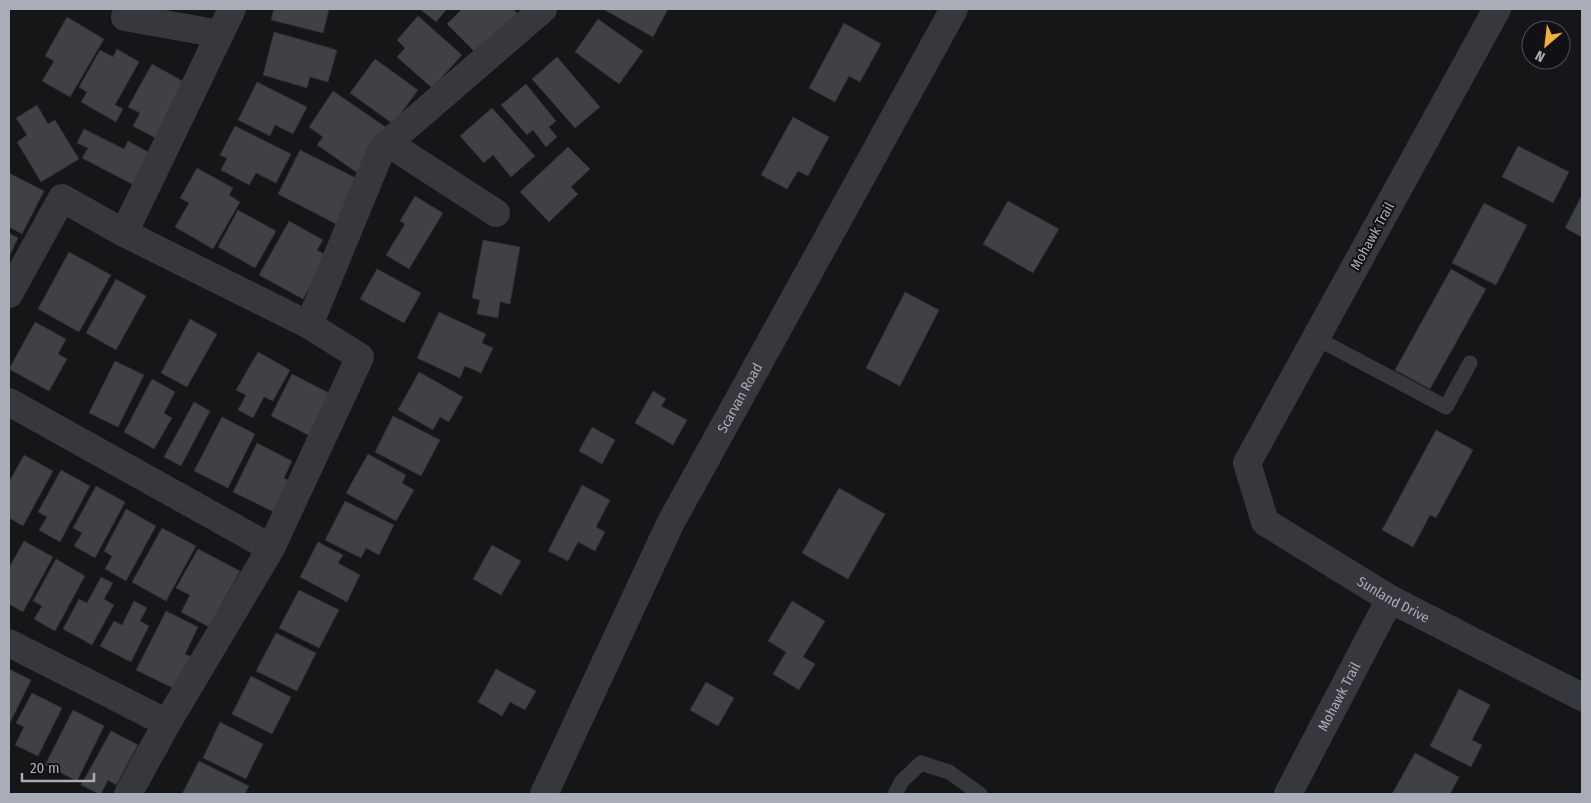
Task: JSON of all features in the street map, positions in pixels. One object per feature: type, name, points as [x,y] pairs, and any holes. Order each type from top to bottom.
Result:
[{"type":"street","points":[[124,232],[232,9]]},
{"type":"street","points":[[309,325],[382,148],[543,9]]},
{"type":"street","name":"Scarvan Road","points":[[544,794],[670,524],[954,9]]},
{"type":"street","name":"Mohawk Trail","points":[[1247,463],[1497,9]]},
{"type":"street","points":[[125,17],[220,34]]},
{"type":"street","points":[[388,143],[496,213]]},
{"type":"street","points":[[9,294],[62,198],[124,232],[309,325],[360,357],[271,548],[167,723],[128,794]]},
{"type":"street","points":[[9,402],[271,548]]},
{"type":"street","name":"Sunland Drive","points":[[1247,463],[1265,522],[1390,599],[1582,698]]},
{"type":"street","name":"Mohawk Trail","points":[[1288,794],[1390,599]]},
{"type":"street","points":[[9,643],[167,723]]},
{"type":"lane","points":[[1316,338],[1446,407],[1470,363]]},
{"type":"lane","points":[[896,794],[902,781],[921,763],[949,772],[980,794]]},
{"type":"building","points":[[274,9],[329,9],[323,33],[271,20]]},
{"type":"building","points":[[420,9],[447,9],[436,22]]},
{"type":"building","points":[[462,9],[513,9],[520,16],[479,56],[447,24]]},
{"type":"building","points":[[603,9],[668,9],[653,37]]},
{"type":"building","points":[[418,16],[462,55],[432,88],[397,57],[405,48],[397,40]]},
{"type":"building","points":[[67,17],[104,39],[70,97],[42,81],[54,61],[45,56]]},
{"type":"building","points":[[598,19],[643,51],[619,84],[575,52]]},
{"type":"building","points":[[844,23],[881,44],[860,82],[849,76],[835,102],[809,88]]},
{"type":"building","points":[[274,32],[337,50],[328,82],[310,77],[307,88],[263,75]]},
{"type":"building","points":[[117,49],[139,62],[115,105],[123,109],[116,122],[81,102],[87,92],[79,87],[100,50],[113,57]]},
{"type":"building","points":[[557,57],[600,107],[575,128],[532,79]]},
{"type":"building","points":[[375,59],[418,90],[393,124],[350,93]]},
{"type":"building","points":[[152,64],[195,88],[165,143],[133,126],[140,113],[128,107]]},
{"type":"building","points":[[257,82],[307,107],[293,134],[275,125],[270,136],[238,120]]},
{"type":"building","points":[[526,84],[556,121],[549,127],[557,137],[546,147],[533,130],[527,135],[501,105]]},
{"type":"building","points":[[333,91],[390,130],[359,174],[317,145],[323,137],[309,127]]},
{"type":"building","points":[[37,105],[48,124],[55,120],[79,159],[41,182],[17,142],[27,135],[16,118]]},
{"type":"building","points":[[492,108],[535,156],[511,177],[493,155],[484,163],[460,136]]},
{"type":"building","points":[[793,117],[829,137],[808,176],[798,171],[787,189],[761,175]]},
{"type":"building","points":[[235,126],[291,154],[276,183],[256,173],[249,185],[221,170],[227,158],[220,155]]},
{"type":"building","points":[[84,129],[124,149],[128,141],[150,153],[134,185],[82,158],[88,148],[77,143]]},
{"type":"building","points":[[1518,146],[1569,172],[1553,203],[1502,177]]},
{"type":"building","points":[[568,147],[590,169],[571,187],[578,194],[549,222],[520,192]]},
{"type":"building","points":[[300,150],[362,181],[340,226],[278,194]]},
{"type":"building","points":[[197,168],[233,188],[229,195],[240,202],[213,249],[175,227],[189,203],[180,198]]},
{"type":"building","points":[[9,173],[44,191],[22,234],[9,227]]},
{"type":"building","points":[[1582,195],[1582,237],[1565,228]]},
{"type":"building","points":[[415,196],[443,213],[409,269],[386,255],[405,224],[400,221]]},
{"type":"building","points":[[1008,201],[1059,229],[1033,273],[983,244]]},
{"type":"building","points":[[1484,203],[1527,225],[1496,285],[1452,263]]},
{"type":"building","points":[[238,210],[276,231],[255,268],[218,247]]},
{"type":"building","points":[[289,221],[323,240],[317,250],[327,256],[303,299],[259,275]]},
{"type":"building","points":[[9,233],[18,238],[9,257]]},
{"type":"building","points":[[483,240],[520,247],[510,304],[500,302],[498,318],[477,314],[480,300],[472,298]]},
{"type":"building","points":[[69,252],[111,275],[79,332],[38,309]]},
{"type":"building","points":[[377,269],[421,293],[404,323],[360,299]]},
{"type":"building","points":[[1451,269],[1486,289],[1430,389],[1395,370]]},
{"type":"building","points":[[116,279],[146,296],[116,350],[86,333]]},
{"type":"building","points":[[905,292],[939,310],[900,386],[866,368]]},
{"type":"building","points":[[439,312],[486,334],[482,343],[493,348],[481,373],[465,366],[460,378],[417,358]]},
{"type":"building","points":[[190,319],[217,334],[187,387],[161,373]]},
{"type":"building","points":[[35,322],[66,339],[58,354],[67,359],[49,391],[9,369]]},
{"type":"building","points":[[258,352],[290,370],[273,401],[264,397],[253,418],[238,410],[246,395],[236,390]]},
{"type":"building","points":[[115,361],[144,375],[118,427],[89,413]]},
{"type":"building","points":[[419,372],[463,397],[449,422],[440,417],[433,430],[398,410]]},
{"type":"building","points":[[292,374],[333,395],[312,437],[271,416]]},
{"type":"building","points":[[152,379],[175,392],[164,413],[172,418],[154,449],[124,432]]},
{"type":"building","points":[[653,391],[666,399],[661,406],[687,420],[673,445],[635,423]]},
{"type":"building","points":[[194,402],[210,411],[181,466],[164,457]]},
{"type":"building","points":[[393,416],[440,440],[421,476],[375,452]]},
{"type":"building","points":[[222,417],[255,434],[228,488],[194,471]]},
{"type":"building","points":[[592,427],[615,440],[602,464],[579,451]]},
{"type":"building","points":[[1436,430],[1473,450],[1436,518],[1430,515],[1413,547],[1382,530]]},
{"type":"building","points":[[257,443],[292,461],[284,478],[292,482],[276,513],[233,492]]},
{"type":"building","points":[[368,454],[406,475],[402,483],[414,490],[396,521],[346,493]]},
{"type":"building","points":[[24,455],[53,471],[23,526],[9,518],[9,482]]},
{"type":"building","points":[[61,470],[90,486],[60,542],[39,530],[47,517],[38,512]]},
{"type":"building","points":[[582,485],[610,500],[596,527],[605,532],[595,551],[578,542],[568,561],[548,551]]},
{"type":"building","points":[[96,486],[125,502],[95,558],[74,546],[82,533],[73,528]]},
{"type":"building","points":[[839,488],[885,514],[848,579],[802,553]]},
{"type":"building","points":[[345,501],[394,525],[379,555],[366,548],[361,558],[325,540]]},
{"type":"building","points":[[126,509],[156,526],[126,581],[105,569],[112,556],[104,551]]},
{"type":"building","points":[[162,528],[196,546],[166,601],[132,582]]},
{"type":"building","points":[[24,541],[53,557],[23,612],[9,604],[9,568]]},
{"type":"building","points":[[318,542],[343,555],[338,563],[360,575],[347,602],[300,577]]},
{"type":"building","points":[[492,545],[521,561],[501,595],[473,579]]},
{"type":"building","points":[[198,549],[240,571],[209,627],[181,612],[190,595],[176,588]]},
{"type":"building","points":[[56,559],[85,576],[55,631],[34,619],[42,606],[33,601]]},
{"type":"building","points":[[101,577],[113,583],[104,599],[114,605],[92,645],[63,629],[79,599],[87,603]]},
{"type":"building","points":[[299,590],[339,610],[319,648],[279,628]]},
{"type":"building","points":[[134,601],[147,608],[140,621],[149,626],[131,662],[100,646],[114,621],[122,625]]},
{"type":"building","points":[[792,601],[825,621],[803,657],[815,664],[799,690],[773,674],[786,652],[768,641]]},
{"type":"building","points":[[166,611],[198,627],[185,654],[194,658],[177,690],[136,670]]},
{"type":"building","points":[[276,633],[316,653],[297,691],[256,671]]},
{"type":"building","points":[[9,669],[31,680],[9,725]]},
{"type":"building","points":[[496,669],[536,691],[525,710],[510,702],[502,716],[478,702]]},
{"type":"building","points":[[251,676],[291,697],[272,734],[232,714]]},
{"type":"building","points":[[706,682],[734,698],[718,726],[690,710]]},
{"type":"building","points":[[1459,689],[1490,705],[1472,740],[1482,745],[1471,767],[1430,746]]},
{"type":"building","points":[[32,693],[62,708],[38,756],[15,745],[24,727],[16,723]]},
{"type":"building","points":[[73,710],[104,726],[77,781],[45,765]]},
{"type":"building","points":[[220,722],[263,744],[246,779],[203,758]]},
{"type":"building","points":[[111,731],[138,745],[116,785],[108,780],[101,794],[99,794],[81,785]]},
{"type":"building","points":[[1415,753],[1459,777],[1450,794],[1392,794]]},
{"type":"building","points":[[199,761],[249,786],[245,794],[182,794]]}]
